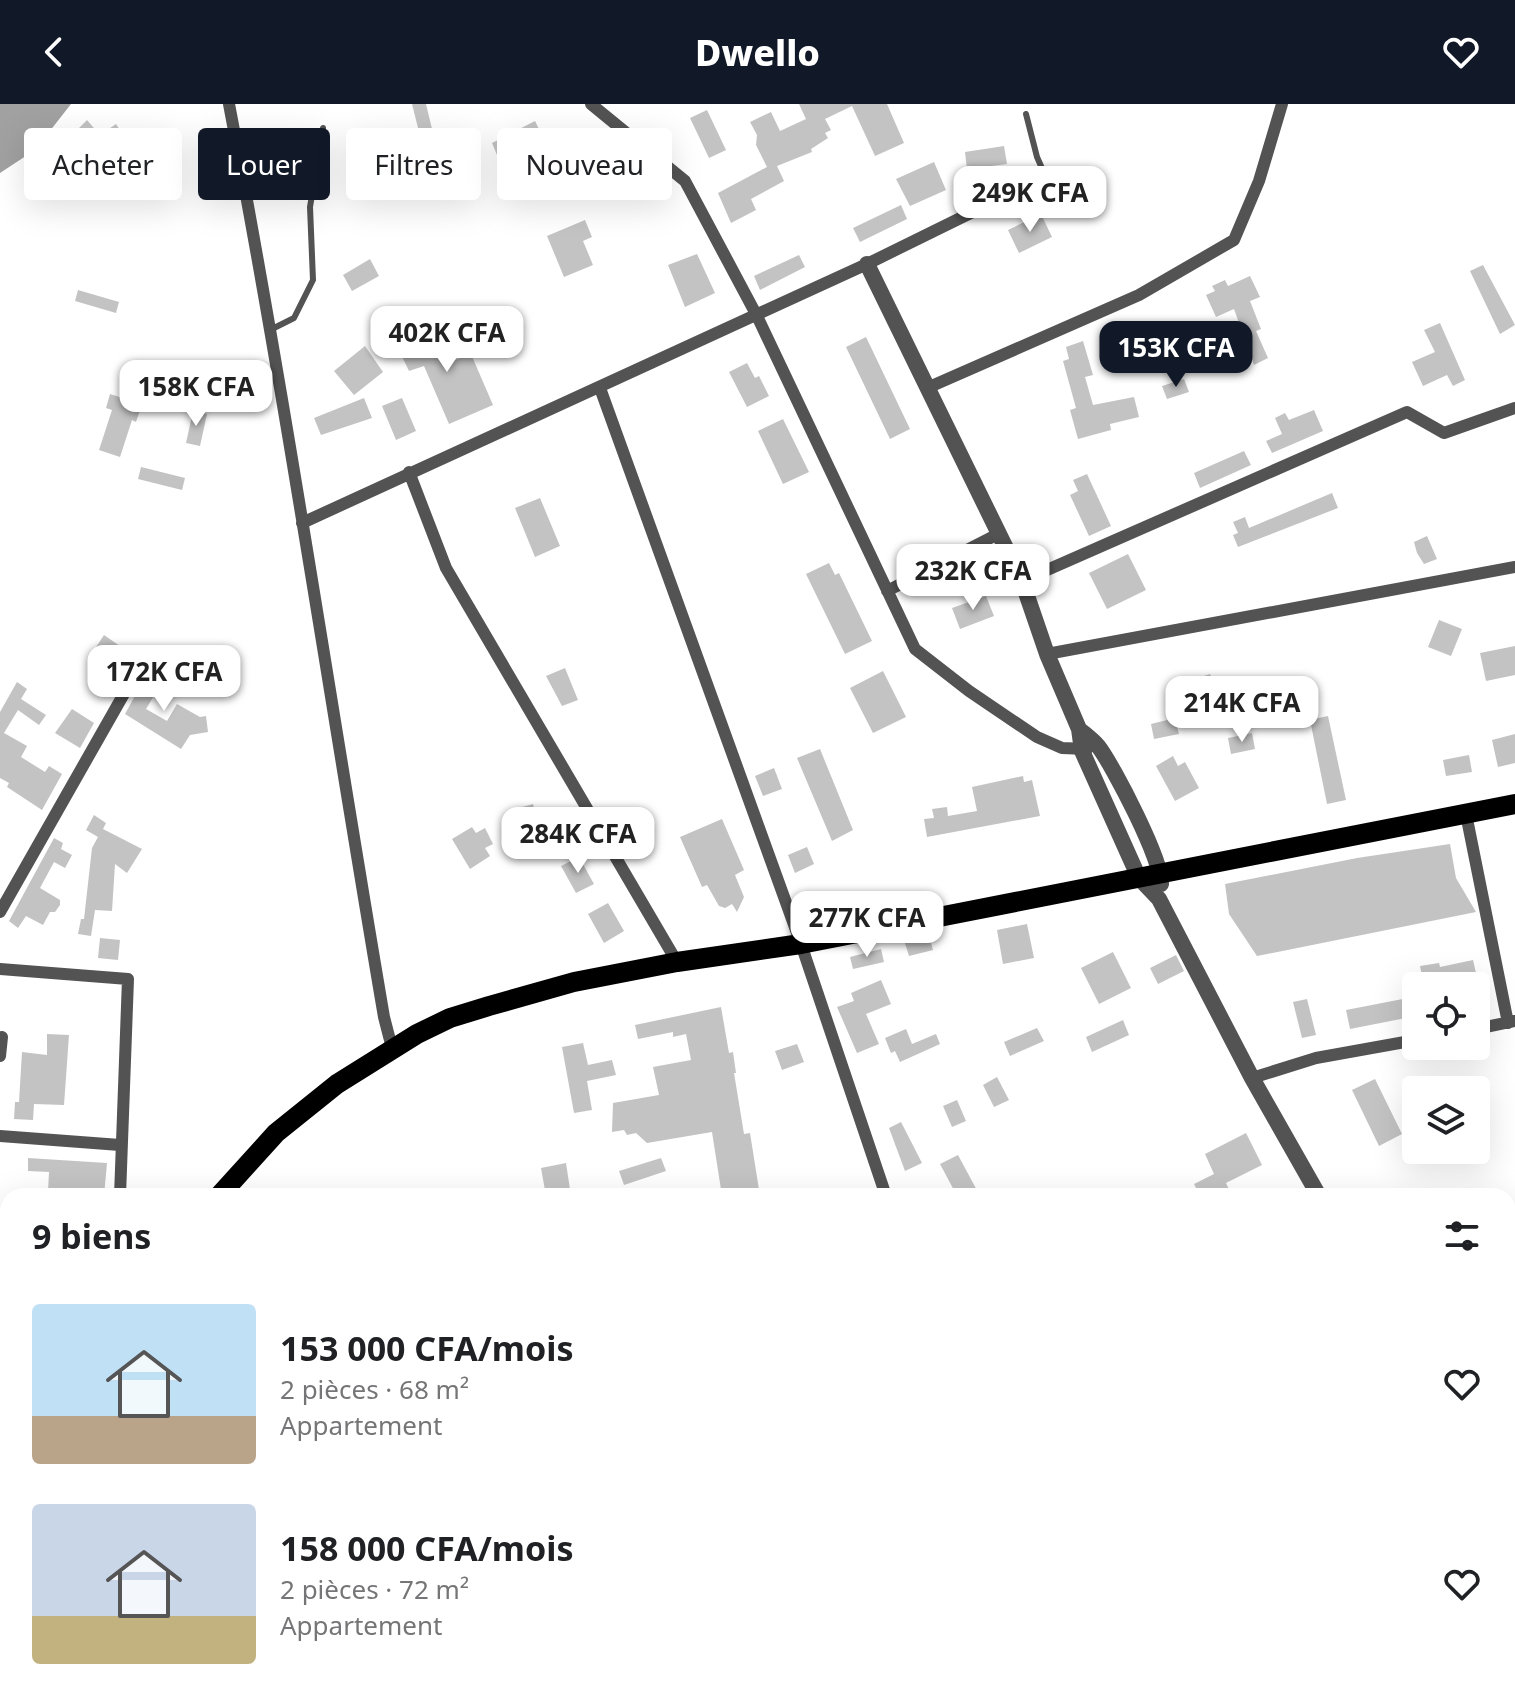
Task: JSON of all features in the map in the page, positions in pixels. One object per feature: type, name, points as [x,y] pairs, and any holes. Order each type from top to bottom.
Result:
[{"type":"main road","points":[[226,1188],[276,1133],[337,1084],[392,1048],[450,1018],[489,1006],[574,982],[677,962],[801,944],[1515,804]]},
{"type":"street","points":[[229,104],[272,329],[381,1002],[392,1048]]},
{"type":"street","points":[[591,104],[685,181],[757,316],[915,649],[969,691],[1037,737],[1062,748],[1090,748],[1110,766],[1162,874],[1159,899]]},
{"type":"street","points":[[927,388],[1139,295],[1234,240],[1259,181],[1282,104]]},
{"type":"street","points":[[302,523],[757,316],[1046,176]]},
{"type":"street","points":[[867,264],[1022,581],[1047,654],[1090,748],[1139,878],[1159,899],[1252,1078],[1314,1188]]},
{"type":"street","points":[[600,388],[801,944],[883,1188]]},
{"type":"street","points":[[1022,581],[1407,412],[1444,433],[1515,408]]},
{"type":"street","points":[[409,472],[446,568],[677,962]]},
{"type":"street","points":[[887,591],[998,534]]},
{"type":"street","points":[[1047,654],[1515,567]]},
{"type":"street","points":[[0,912],[146,655]]},
{"type":"street","points":[[1466,814],[1511,1022],[1490,1026]]},
{"type":"street","points":[[0,969],[128,979],[120,1188]]},
{"type":"street","points":[[0,1056],[2,1037]]},
{"type":"street","points":[[1252,1078],[1316,1058],[1402,1043]]},
{"type":"street","points":[[0,1136],[120,1145]]},
{"type":"lane","points":[[1026,114],[1037,157],[1046,176]]},
{"type":"lane","points":[[272,329],[294,318],[313,280],[311,200]]},
{"type":"shaded area","points":[[0,104],[71,104],[52,128],[24,128],[24,157],[0,173]]},
{"type":"building","points":[[412,104],[426,104],[432,128],[418,128]]},
{"type":"building","points":[[799,104],[887,104],[904,143],[875,156],[852,106],[825,119],[831,130],[825,133],[828,138],[811,149],[812,152],[777,166],[784,181],[751,199],[756,210],[731,223],[718,193],[767,167],[756,145],[757,135],[750,122],[771,112],[780,131],[806,119]]},
{"type":"building","points":[[707,110],[726,150],[709,158],[690,118]]},
{"type":"building","points":[[87,120],[94,128],[79,128]]},
{"type":"building","points":[[535,121],[538,128],[521,128]]},
{"type":"building","points":[[1004,146],[1007,164],[967,169],[965,152]]},
{"type":"building","points":[[934,162],[946,190],[910,206],[896,179]]},
{"type":"building","points":[[901,205],[907,219],[860,242],[853,228]]},
{"type":"building","points":[[1041,214],[1052,237],[1019,253],[1008,230]]},
{"type":"building","points":[[585,220],[592,237],[583,241],[593,265],[564,277],[547,236]]},
{"type":"building","points":[[697,254],[715,293],[685,307],[668,265]]},
{"type":"building","points":[[799,255],[805,267],[760,290],[754,276]]},
{"type":"building","points":[[370,259],[379,276],[352,291],[343,275]]},
{"type":"building","points":[[1483,265],[1515,325],[1500,334],[1470,271]]},
{"type":"building","points":[[1250,276],[1260,297],[1250,301],[1261,329],[1256,331],[1268,358],[1254,365],[1234,309],[1216,317],[1206,295],[1215,291],[1212,286],[1225,280],[1228,286]]},
{"type":"building","points":[[78,290],[119,302],[116,313],[75,301]]},
{"type":"building","points":[[1440,323],[1465,380],[1453,386],[1447,375],[1423,386],[1412,362],[1435,352],[1424,330]]},
{"type":"building","points":[[438,324],[455,360],[471,354],[493,405],[449,424],[424,366],[409,371],[396,344]]},
{"type":"building","points":[[866,337],[910,429],[890,439],[846,347]]},
{"type":"building","points":[[1135,340],[1140,360],[1118,366],[1112,345]]},
{"type":"building","points":[[1083,341],[1093,375],[1085,377],[1093,405],[1134,397],[1139,417],[1110,424],[1111,430],[1078,439],[1070,410],[1076,408],[1063,361],[1069,359],[1066,347]]},
{"type":"building","points":[[365,346],[383,372],[354,395],[334,371]]},
{"type":"building","points":[[747,363],[755,378],[759,376],[769,396],[747,407],[729,372]]},
{"type":"building","points":[[1184,379],[1189,392],[1167,399],[1162,386]]},
{"type":"building","points":[[110,394],[142,404],[136,422],[132,420],[120,457],[99,450],[112,410],[106,408]]},
{"type":"building","points":[[364,398],[372,418],[321,435],[314,418]]},
{"type":"building","points":[[402,398],[416,431],[396,440],[382,406]]},
{"type":"building","points":[[1314,410],[1323,431],[1272,453],[1266,441],[1282,434],[1275,418],[1285,413],[1289,420]]},
{"type":"building","points":[[193,411],[207,414],[200,446],[186,443]]},
{"type":"building","points":[[783,419],[809,472],[783,484],[758,431]]},
{"type":"building","points":[[1244,451],[1251,465],[1200,488],[1194,473]]},
{"type":"building","points":[[141,467],[185,478],[182,490],[138,479]]},
{"type":"building","points":[[1087,474],[1111,526],[1089,536],[1070,495],[1078,491],[1073,480]]},
{"type":"building","points":[[1332,493],[1338,508],[1238,547],[1233,535],[1238,533],[1233,522],[1245,517],[1249,528]]},
{"type":"building","points":[[540,498],[560,546],[535,557],[515,508]]},
{"type":"building","points":[[1427,536],[1437,559],[1424,564],[1414,542]]},
{"type":"building","points":[[1128,554],[1146,590],[1107,609],[1089,573]]},
{"type":"building","points":[[829,563],[835,575],[839,573],[872,641],[845,654],[806,574]]},
{"type":"building","points":[[986,596],[994,616],[960,629],[952,608]]},
{"type":"building","points":[[1439,620],[1462,629],[1451,656],[1428,647]]},
{"type":"building","points":[[104,635],[130,653],[123,666],[96,647]]},
{"type":"building","points":[[1515,646],[1515,675],[1486,681],[1480,653]]},
{"type":"building","points":[[153,663],[168,672],[146,709],[167,721],[177,704],[200,717],[206,716],[208,732],[190,735],[181,749],[125,714]]},
{"type":"building","points":[[565,668],[578,700],[562,706],[546,676]]},
{"type":"building","points":[[883,671],[906,717],[873,733],[850,688]]},
{"type":"building","points":[[1210,674],[1217,693],[1193,702],[1186,682]]},
{"type":"building","points":[[17,682],[27,689],[21,699],[46,715],[39,725],[18,710],[4,733],[27,746],[21,757],[45,772],[49,766],[62,774],[42,810],[7,787],[9,783],[0,778],[0,712]]},
{"type":"building","points":[[72,709],[94,723],[80,748],[55,733]]},
{"type":"building","points":[[1328,716],[1346,800],[1327,804],[1310,720]]},
{"type":"building","points":[[1175,718],[1179,734],[1154,739],[1151,724]]},
{"type":"building","points":[[1252,733],[1255,749],[1231,754],[1228,738]]},
{"type":"building","points":[[1515,734],[1515,763],[1498,767],[1492,740]]},
{"type":"building","points":[[820,749],[853,830],[832,841],[797,758]]},
{"type":"building","points":[[1469,755],[1472,772],[1446,776],[1443,760]]},
{"type":"building","points":[[1173,756],[1178,766],[1185,762],[1199,788],[1175,801],[1156,766]]},
{"type":"building","points":[[774,768],[782,789],[763,796],[755,776]]},
{"type":"building","points":[[1023,776],[1024,782],[1032,780],[1040,816],[927,837],[924,819],[934,818],[932,809],[947,807],[948,816],[977,811],[972,787]]},
{"type":"building","points":[[533,804],[543,840],[518,847],[508,811]]},
{"type":"building","points":[[94,815],[106,823],[103,829],[142,849],[127,873],[115,864],[112,911],[95,910],[91,936],[78,934],[81,919],[84,919],[92,848],[98,837],[86,830]]},
{"type":"building","points":[[722,819],[744,870],[735,875],[744,897],[737,912],[732,904],[725,908],[719,906],[707,885],[702,887],[680,837]]},
{"type":"building","points":[[472,827],[476,833],[485,828],[493,844],[485,848],[490,856],[470,869],[452,839]]},
{"type":"building","points":[[54,838],[63,843],[61,849],[72,855],[65,868],[54,862],[40,888],[60,900],[60,905],[55,912],[50,912],[43,925],[26,916],[18,928],[9,921]]},
{"type":"building","points":[[1450,844],[1456,878],[1476,912],[1257,956],[1229,914],[1225,884],[1357,858]]},
{"type":"building","points":[[807,847],[814,864],[795,873],[788,855]]},
{"type":"building","points":[[579,857],[594,884],[576,893],[561,866]]},
{"type":"building","points":[[608,903],[624,931],[604,943],[588,914]]},
{"type":"building","points":[[1027,924],[1034,958],[1003,964],[997,930]]},
{"type":"building","points":[[928,932],[933,950],[909,956],[904,940]]},
{"type":"building","points":[[100,938],[120,940],[118,960],[98,958]]},
{"type":"building","points":[[881,949],[884,962],[853,969],[850,957]]},
{"type":"building","points":[[1113,952],[1131,988],[1099,1004],[1081,968]]},
{"type":"building","points":[[1176,955],[1184,971],[1158,984],[1150,968]]},
{"type":"building","points":[[1473,960],[1476,972],[1421,972],[1420,966],[1439,963],[1440,967]]},
{"type":"building","points":[[881,980],[891,1004],[866,1014],[879,1044],[857,1053],[837,1007],[854,1001],[851,993]]},
{"type":"building","points":[[1307,999],[1316,1035],[1302,1038],[1293,1002]]},
{"type":"building","points":[[1402,999],[1402,1019],[1350,1029],[1346,1010]]},
{"type":"building","points":[[721,1007],[729,1053],[733,1052],[744,1134],[750,1133],[759,1188],[721,1188],[712,1132],[647,1143],[636,1133],[627,1135],[624,1130],[612,1132],[613,1103],[659,1095],[653,1067],[691,1060],[686,1034],[673,1037],[673,1032],[638,1039],[635,1025]]},
{"type":"building","points":[[1123,1020],[1129,1035],[1092,1052],[1086,1037]]},
{"type":"building","points":[[1037,1028],[1044,1041],[1010,1056],[1004,1042]]},
{"type":"building","points":[[906,1029],[912,1044],[936,1034],[940,1044],[900,1062],[895,1051],[891,1053],[885,1038]]},
{"type":"building","points":[[47,1034],[69,1035],[64,1105],[34,1104],[33,1120],[14,1119],[15,1102],[19,1102],[22,1052],[47,1055]]},
{"type":"building","points":[[583,1043],[588,1065],[612,1060],[616,1075],[587,1081],[592,1110],[574,1113],[562,1047]]},
{"type":"building","points":[[797,1044],[804,1062],[782,1070],[775,1051]]},
{"type":"building","points":[[997,1077],[1009,1100],[994,1107],[983,1085]]},
{"type":"building","points":[[1375,1079],[1402,1134],[1379,1146],[1352,1090]]},
{"type":"building","points":[[957,1100],[966,1121],[952,1127],[943,1106]]},
{"type":"building","points":[[901,1122],[922,1163],[905,1171],[889,1128]]},
{"type":"building","points":[[1246,1133],[1262,1165],[1226,1183],[1228,1188],[1196,1188],[1194,1184],[1214,1174],[1205,1154]]},
{"type":"building","points":[[958,1155],[976,1188],[953,1188],[940,1164]]},
{"type":"building","points":[[28,1158],[107,1163],[105,1188],[48,1188],[49,1172],[28,1171]]},
{"type":"building","points":[[661,1158],[666,1171],[624,1185],[619,1171]]},
{"type":"building","points":[[566,1163],[570,1188],[545,1188],[541,1168]]}]
